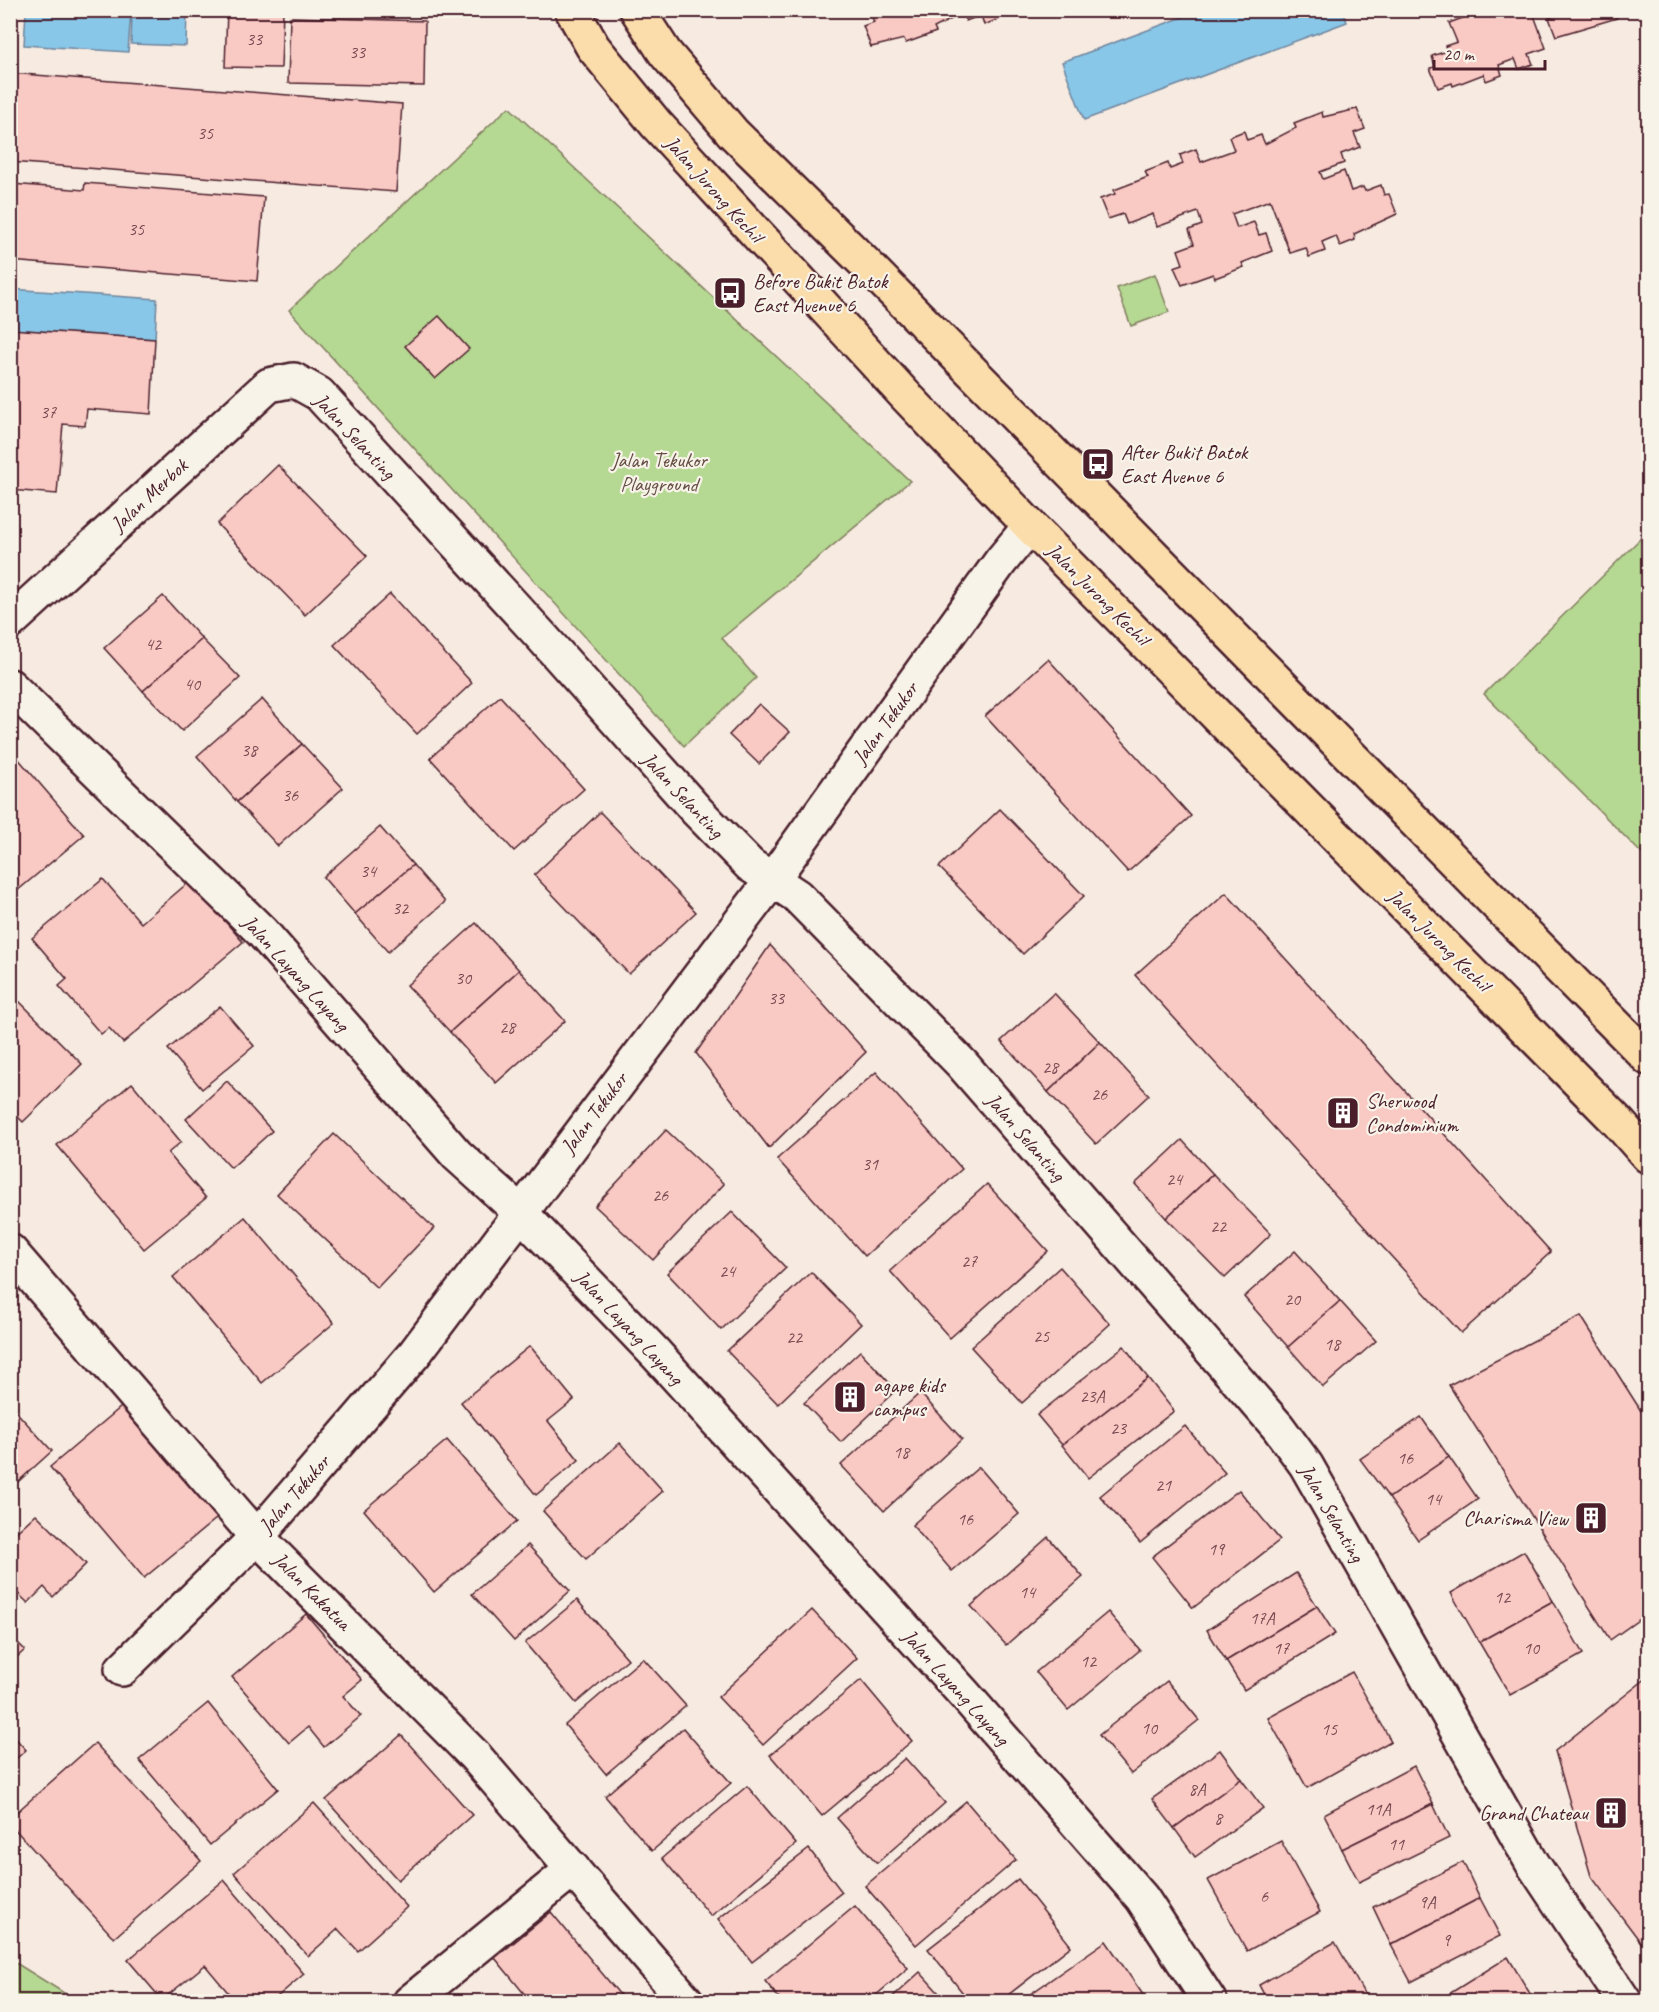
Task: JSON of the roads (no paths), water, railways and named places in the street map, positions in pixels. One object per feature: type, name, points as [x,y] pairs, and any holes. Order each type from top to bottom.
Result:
[{"type":"main road","points":[[548,10],[593,46]]},
{"type":"main road","name":"Jalan Jurong Kechil","points":[[572,10],[593,46],[656,124],[756,236],[1030,526],[1618,1122],[1648,1156]]},
{"type":"main road","points":[[637,10],[665,53],[733,133],[871,269],[1648,1058]]},
{"type":"main road","points":[[663,10],[665,53]]},
{"type":"street","name":"Jalan Merbok","points":[[10,622],[269,385],[294,380]]},
{"type":"street","name":"Jalan Selanting","points":[[294,380],[320,394],[543,638],[697,812],[750,865],[797,896],[962,1064],[1278,1427],[1306,1465],[1533,1864],[1625,2001]]},
{"type":"street","name":"Jalan Tekukor","points":[[122,1669],[257,1537],[415,1353],[519,1211],[772,880],[1001,561],[1030,526]]},
{"type":"street","name":"Jalan Layang Layang","points":[[10,686],[262,932],[457,1155],[519,1211],[656,1354],[988,1722],[1142,1898],[1210,2001]]},
{"type":"street","name":"Jalan Kakatua","points":[[10,1251],[257,1537],[474,1755],[687,2001]]},
{"type":"street","points":[[410,2001],[573,1869]]},
{"type":"water","points":[[26,11],[86,14],[87,11],[131,11],[128,52],[24,45]]},
{"type":"water","points":[[132,11],[187,11],[186,46],[131,44]]},
{"type":"water","points":[[1199,11],[1343,11],[1347,22],[1084,120],[1062,62]]},
{"type":"water","points":[[10,289],[157,299],[155,339],[11,329]]},
{"type":"place","name":"Before Bukit Batok East Avenue 6","points":[[730,293]]},
{"type":"place","name":"After Bukit Batok East Avenue 6","points":[[1098,464]]},
{"type":"place","name":"Sherwood Condominium","points":[[1343,1113]]},
{"type":"place","name":"agape kids campus","points":[[850,1397]]},
{"type":"place","name":"Charisma View","points":[[1591,1518]]},
{"type":"place","name":"Grand Chateau","points":[[1611,1813]]},
{"type":"park label","name":"Jalan Tekukor Playground","points":[[659,472]]}]
